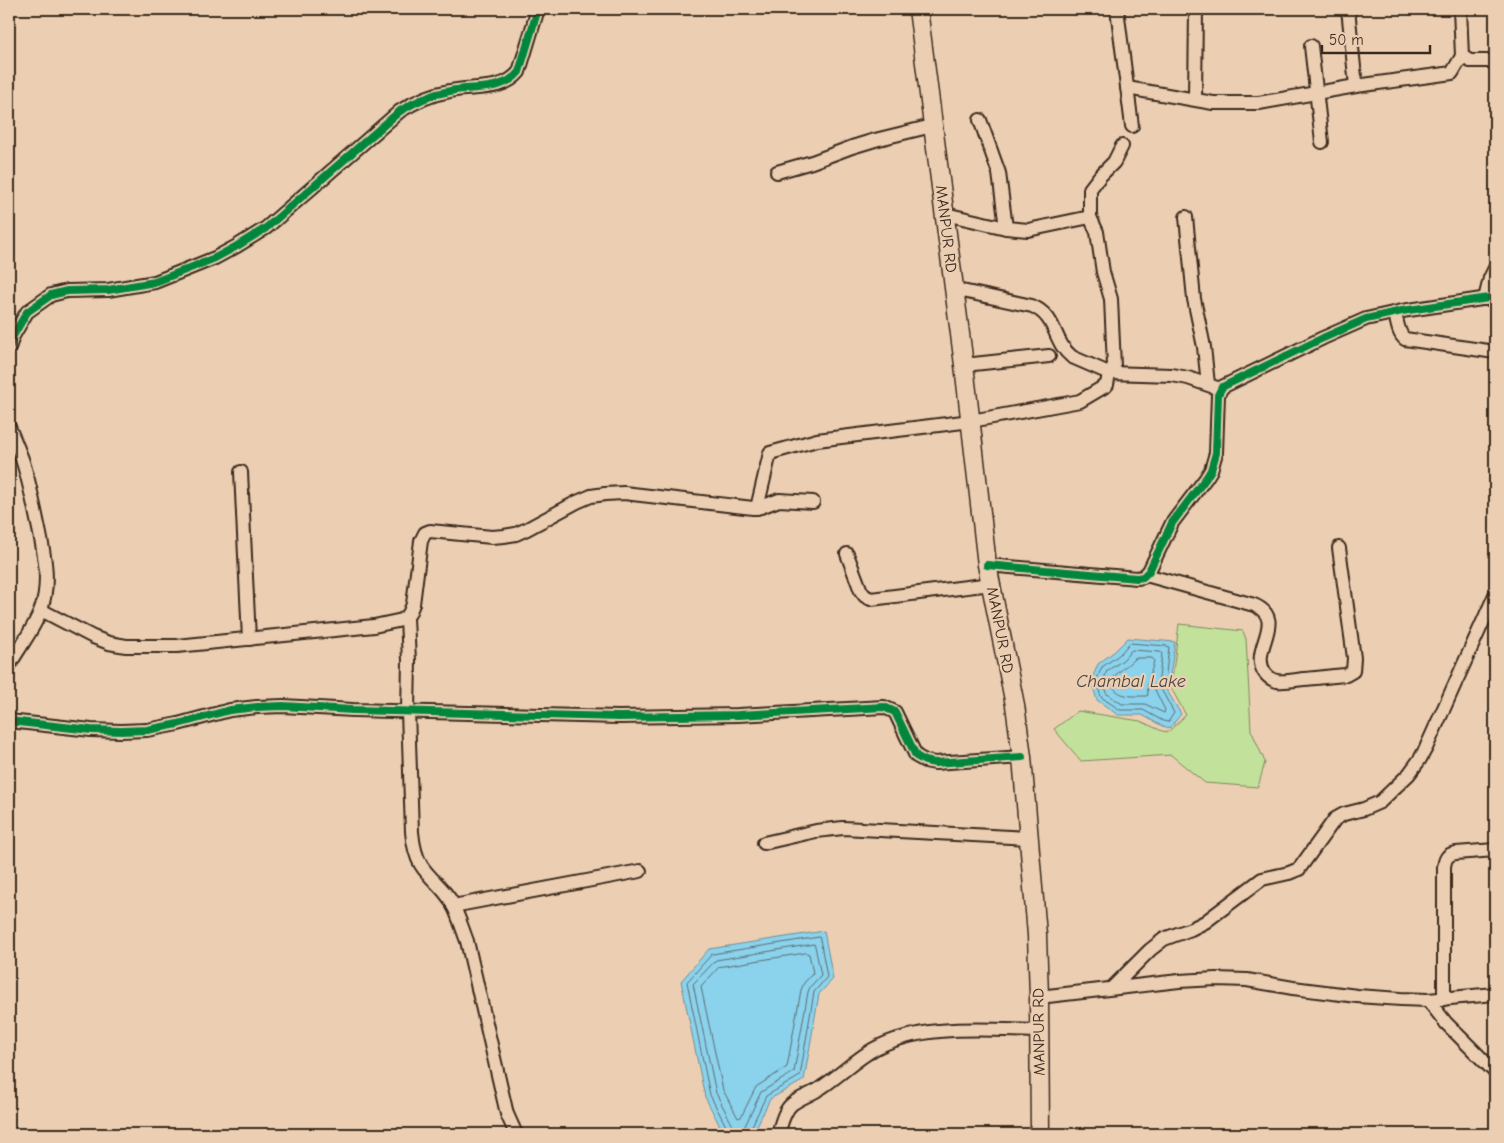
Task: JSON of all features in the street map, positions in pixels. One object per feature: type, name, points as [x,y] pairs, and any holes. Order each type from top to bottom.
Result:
[{"type":"main road","name":"MANPUR RD","points":[[918,9],[971,421],[987,565],[1015,705],[1022,756],[1037,935],[1040,1134]]},
{"type":"street","points":[[9,348],[13,336],[27,312],[51,295],[67,291],[108,290],[155,282],[215,258],[266,228],[406,107],[423,98],[451,90],[499,85],[514,78],[519,72],[538,9]]},
{"type":"street","points":[[1117,9],[1132,126]]},
{"type":"street","points":[[1194,99],[1196,9]]},
{"type":"street","points":[[1348,9],[1356,86]]},
{"type":"street","points":[[1128,88],[1213,103],[1259,103],[1356,86],[1452,73],[1462,56],[1460,9]]},
{"type":"street","points":[[1311,46],[1322,142]]},
{"type":"street","points":[[1462,56],[1470,61],[1495,61]]},
{"type":"street","points":[[980,120],[999,173],[1006,228]]},
{"type":"street","points":[[777,172],[875,140],[932,126]]},
{"type":"street","points":[[757,508],[770,453],[817,440],[971,421],[1080,401],[1107,385],[1109,373],[1114,366],[1111,299],[1103,272],[1097,232],[1090,217],[1090,189],[1114,162],[1122,146]]},
{"type":"street","points":[[945,214],[1006,228],[1028,230],[1090,217]]},
{"type":"street","points":[[987,565],[1143,577],[1146,575],[1172,523],[1211,470],[1216,454],[1218,395],[1214,387],[1204,347],[1194,299],[1186,217]]},
{"type":"street","points":[[953,289],[1032,306],[1038,309],[1046,315],[1068,354],[1109,373],[1172,375],[1188,378],[1214,387],[1224,385],[1366,319],[1490,298],[1490,278],[1495,268]]},
{"type":"street","points":[[1395,313],[1401,336],[1405,339],[1495,352]]},
{"type":"street","points":[[964,365],[1049,356]]},
{"type":"street","points":[[9,427],[24,467],[44,555],[45,594],[41,610],[9,666]]},
{"type":"street","points":[[241,472],[249,639]]},
{"type":"street","points":[[516,1134],[506,1114],[467,941],[453,906],[440,885],[421,866],[414,849],[408,711],[409,661],[407,618],[413,604],[420,541],[425,533],[430,531],[492,537],[516,534],[577,502],[591,496],[605,494],[624,493],[757,508],[779,500],[813,502]]},
{"type":"street","points":[[1146,575],[1254,605],[1264,611],[1269,625],[1261,650],[1260,660],[1264,673],[1274,680],[1288,681],[1346,675],[1353,671],[1354,658],[1340,548]]},
{"type":"street","points":[[847,554],[861,591],[870,599],[991,584]]},
{"type":"street","points":[[1112,988],[1150,950],[1164,939],[1205,922],[1262,879],[1299,869],[1335,819],[1344,814],[1375,805],[1409,774],[1426,748],[1495,595]]},
{"type":"street","points":[[41,610],[93,637],[109,643],[126,646],[177,646],[249,639],[374,626],[407,618]]},
{"type":"street","points":[[9,722],[91,730],[147,730],[230,710],[283,706],[619,717],[738,715],[884,707],[895,712],[916,756],[924,761],[935,763],[1022,756]]},
{"type":"street","points":[[764,844],[816,831],[843,828],[1030,838]]},
{"type":"street","points":[[1444,999],[1446,858],[1452,854],[1495,850]]},
{"type":"street","points":[[453,906],[640,871]]},
{"type":"street","points":[[1039,997],[1188,980],[1216,979],[1247,980],[1357,996],[1428,1000],[1495,994]]},
{"type":"street","points":[[1428,1000],[1456,1033],[1495,1072]]},
{"type":"street","points":[[778,1134],[786,1111],[792,1103],[822,1087],[858,1059],[890,1042],[920,1034],[968,1030],[1039,1031]]},
{"type":"green space","points":[[1179,624],[1243,631],[1246,639],[1251,730],[1265,762],[1258,787],[1205,783],[1171,755],[1081,761],[1054,729],[1078,711],[1140,721],[1168,732],[1186,715],[1171,688]]},
{"type":"water","name":"Chambal Lake","points":[[1128,638],[1175,642],[1169,683],[1166,689],[1181,714],[1170,728],[1162,726],[1142,715],[1118,715],[1097,700],[1091,681],[1098,664]]},
{"type":"water","points":[[824,931],[833,979],[819,994],[804,1080],[770,1099],[753,1134],[724,1134],[705,1097],[681,981],[709,949]]},
{"type":"cycle path","points":[[9,348],[13,336],[27,312],[51,295],[67,291],[108,290],[155,282],[215,258],[266,228],[400,111],[418,101],[437,94],[505,83],[519,72],[538,9]]},
{"type":"cycle path","points":[[987,565],[1143,577],[1149,571],[1172,523],[1211,470],[1216,453],[1218,395],[1222,387],[1366,319],[1402,311],[1495,297]]},
{"type":"cycle path","points":[[9,721],[91,730],[121,731],[147,730],[230,710],[283,706],[353,710],[619,717],[738,715],[884,707],[895,712],[916,756],[925,761],[935,763],[1022,757]]}]
